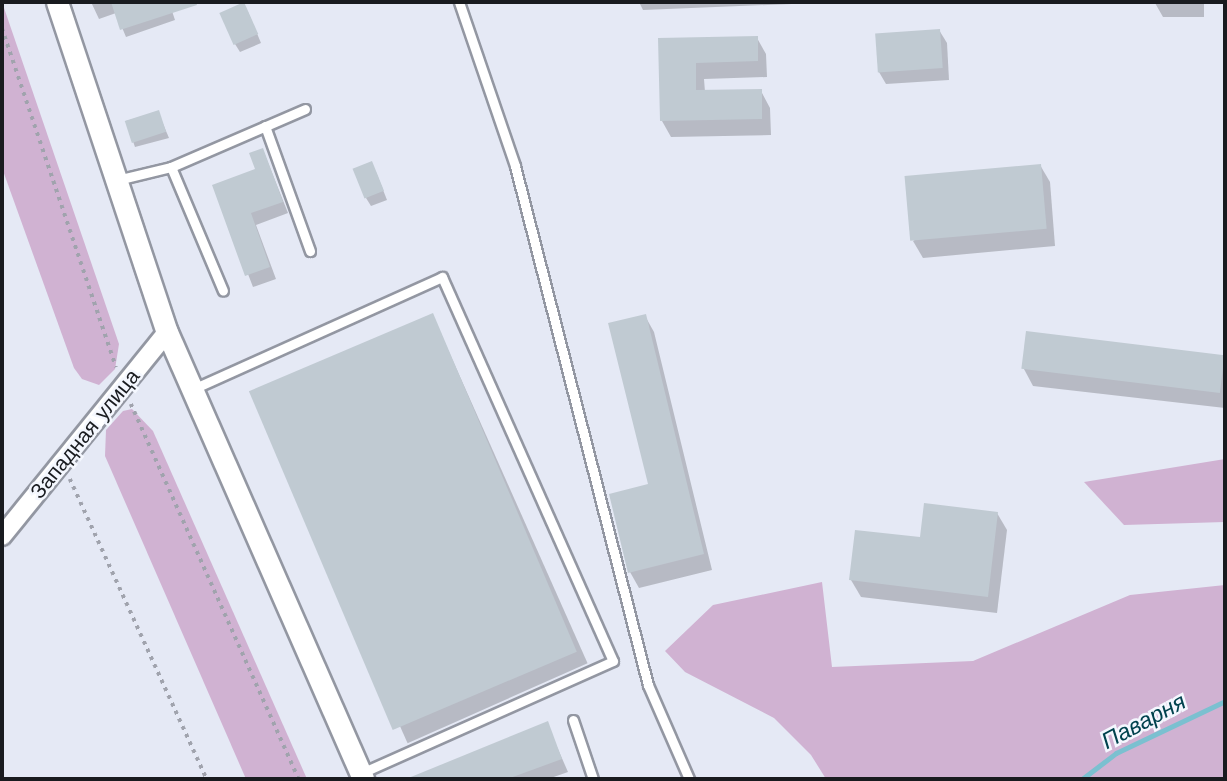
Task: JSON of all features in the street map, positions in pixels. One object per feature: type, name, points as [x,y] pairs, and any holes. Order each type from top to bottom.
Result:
[{"type":"street","points":[[57,2],[167,331],[362,777]]},
{"type":"street","name":"Западная улица","points":[[2,536],[167,331]]},
{"type":"lane","points":[[459,2],[514,166],[648,685],[689,779]]},
{"type":"lane","points":[[116,181],[171,167],[305,109]]},
{"type":"lane","points":[[265,126],[310,251]]},
{"type":"lane","points":[[171,167],[223,291]]},
{"type":"lane","points":[[192,389],[442,276],[613,661],[362,777]]},
{"type":"lane","points":[[573,720],[593,779]]},
{"type":"path","points":[[2,28],[122,387],[173,491],[299,779]]},
{"type":"path","points":[[62,461],[207,779]]},
{"type":"shaded area","points":[[2,2],[119,344],[115,369],[99,385],[82,379],[74,368],[2,168]]},
{"type":"shaded area","points":[[132,409],[153,431],[307,779],[246,779],[105,456],[106,430],[123,411]]},
{"type":"shaded area","points":[[1225,459],[1225,522],[1124,525],[1084,482]]},
{"type":"shaded area","points":[[822,582],[832,667],[973,661],[1130,595],[1225,585],[1225,779],[826,779],[811,755],[774,718],[685,672],[665,651],[713,605]]},
{"type":"building","points":[[111,2],[196,2],[197,5],[120,30]]},
{"type":"building","points":[[244,2],[258,34],[234,45],[219,13]]},
{"type":"building","points":[[940,29],[943,68],[878,72],[875,34]]},
{"type":"building","points":[[758,36],[758,61],[696,63],[696,90],[762,89],[762,119],[660,121],[658,38]]},
{"type":"building","points":[[159,110],[166,132],[132,143],[125,121]]},
{"type":"building","points":[[263,148],[283,202],[251,213],[270,267],[245,276],[212,185],[255,169],[249,153]]},
{"type":"building","points":[[372,161],[384,191],[365,199],[353,169]]},
{"type":"building","points":[[1041,164],[1047,229],[910,241],[905,176]]},
{"type":"building","points":[[433,313],[577,652],[393,730],[249,391]]},
{"type":"building","points":[[646,314],[704,554],[628,573],[609,494],[648,484],[608,323]]},
{"type":"building","points":[[1026,331],[1225,355],[1220,393],[1021,369]]},
{"type":"building","points":[[924,503],[998,512],[988,597],[849,580],[855,530],[920,537]]},
{"type":"building","points":[[548,721],[562,759],[507,779],[406,779]]},
{"type":"waterway","name":"Паварня","points":[[1082,779],[1116,753],[1225,701]]}]
